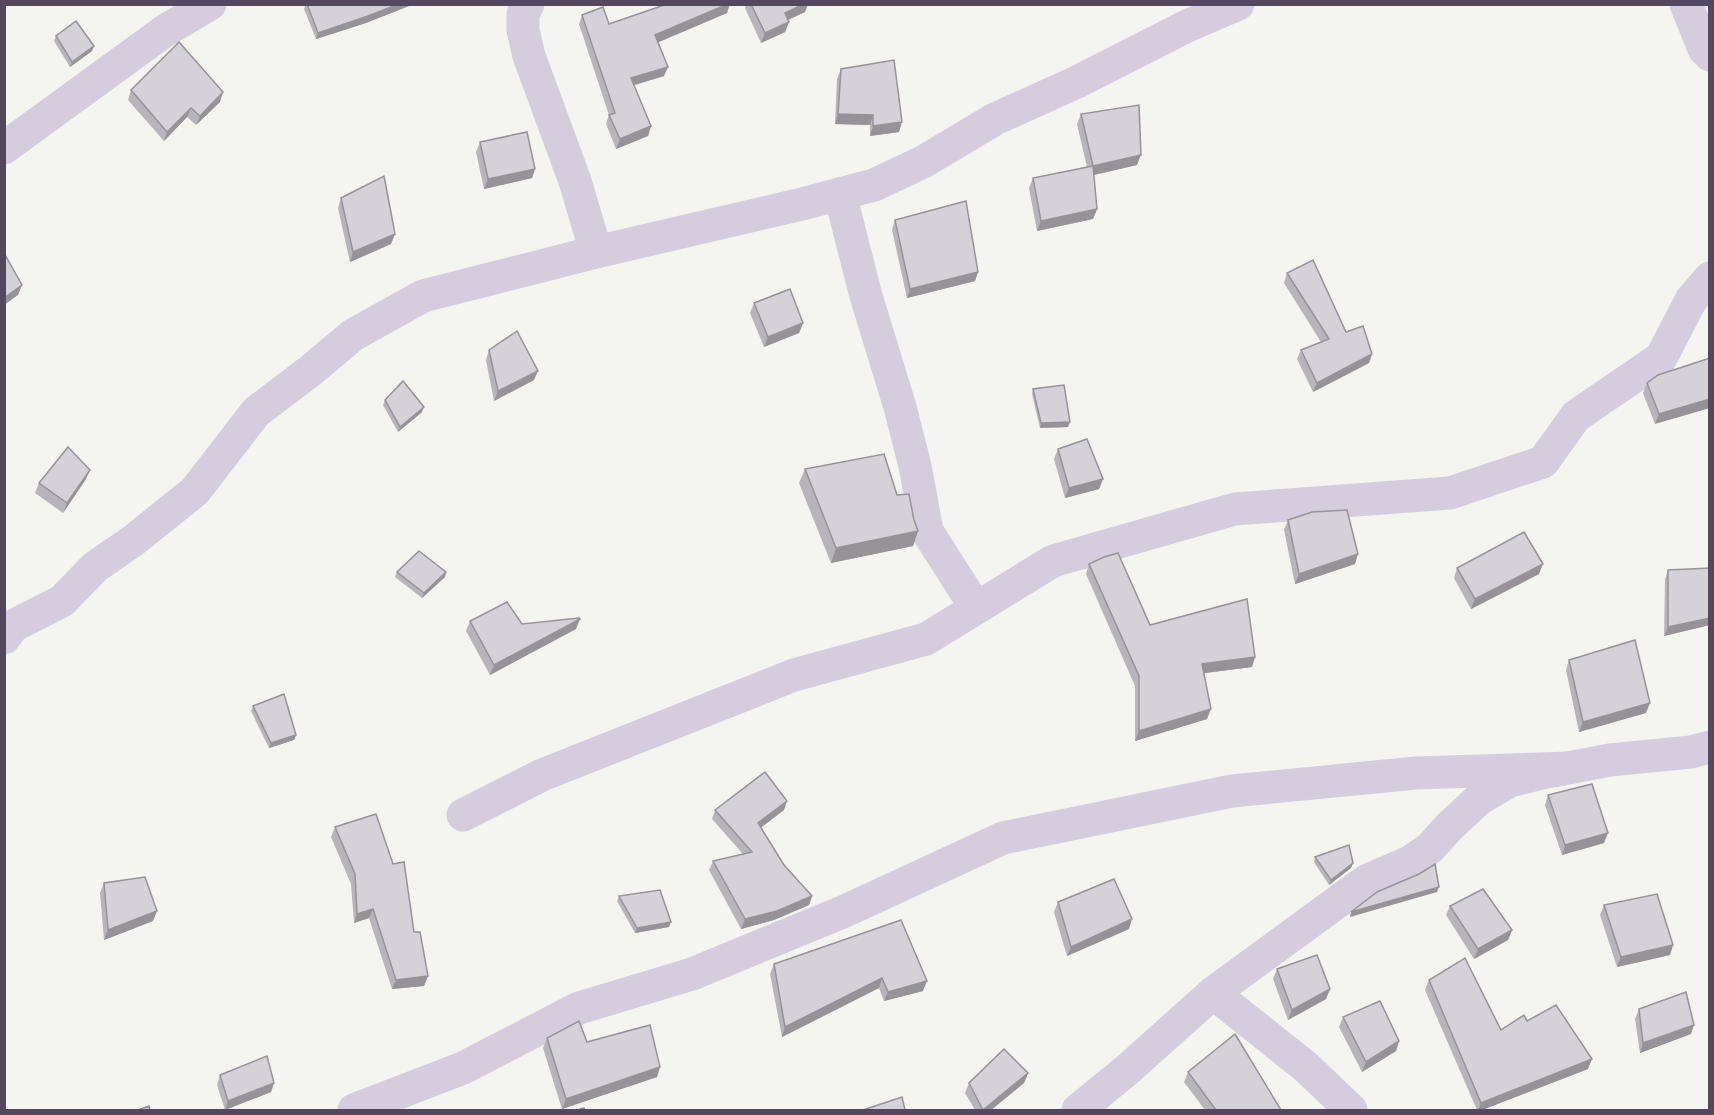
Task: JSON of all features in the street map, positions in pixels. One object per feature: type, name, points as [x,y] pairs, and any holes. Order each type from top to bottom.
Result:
[{"type":"street","points":[[4,148],[166,30],[210,4]]},
{"type":"street","points":[[528,4],[523,14],[523,30],[529,56],[575,181],[596,252]]},
{"type":"street","points":[[4,638],[13,626],[62,601],[95,567],[134,540],[195,491],[256,412],[353,336],[423,296],[874,185],[923,162],[995,119],[1077,82],[1187,26],[1238,4]]},
{"type":"street","points":[[1686,4],[1704,49],[1710,55]]},
{"type":"street","points":[[840,194],[866,296],[900,407],[915,466],[927,531],[976,608]]},
{"type":"street","points":[[463,815],[542,776],[794,675],[926,639],[1053,561],[1235,508],[1450,493],[1544,462],[1576,416],[1661,358],[1691,300],[1710,278]]},
{"type":"street","points":[[1078,1110],[1128,1070],[1212,993],[1366,881],[1410,862],[1430,848],[1479,799],[1510,781],[1610,760],[1691,752],[1710,747]]},
{"type":"street","points":[[354,1110],[463,1068],[579,1008],[692,974],[845,912],[1003,837],[1233,791],[1416,773],[1569,768]]},
{"type":"street","points":[[1212,993],[1306,1067],[1351,1110]]},
{"type":"building","points":[[307,4],[399,4],[318,33]]},
{"type":"building","points":[[667,4],[728,4],[655,35],[668,67],[631,78],[651,126],[620,139],[609,115],[615,113],[582,15],[603,7],[609,24]]},
{"type":"building","points":[[751,4],[804,4],[785,13],[789,22],[765,33]]},
{"type":"building","points":[[76,21],[94,46],[72,62],[56,36]]},
{"type":"building","points":[[179,42],[223,92],[200,116],[191,108],[167,132],[131,90]]},
{"type":"building","points":[[894,60],[902,122],[873,126],[873,115],[838,114],[841,69]]},
{"type":"building","points":[[1139,105],[1141,155],[1093,166],[1081,114]]},
{"type":"building","points":[[527,132],[535,169],[488,179],[480,142]]},
{"type":"building","points":[[1093,166],[1097,209],[1041,221],[1033,178]]},
{"type":"building","points":[[384,176],[395,234],[353,252],[341,198]]},
{"type":"building","points":[[966,201],[978,272],[910,289],[895,220]]},
{"type":"building","points":[[4,253],[22,285],[4,298]]},
{"type":"building","points":[[1313,260],[1346,332],[1363,326],[1372,354],[1317,383],[1301,350],[1329,339],[1287,273]]},
{"type":"building","points":[[790,289],[803,323],[768,337],[754,303]]},
{"type":"building","points":[[517,331],[538,371],[498,391],[489,350]]},
{"type":"building","points":[[1710,358],[1710,399],[1659,414],[1647,383],[1658,375]]},
{"type":"building","points":[[403,381],[424,407],[400,427],[385,400]]},
{"type":"building","points":[[1064,385],[1070,422],[1041,423],[1033,389]]},
{"type":"building","points":[[1087,439],[1103,479],[1069,488],[1058,449]]},
{"type":"building","points":[[68,447],[90,470],[67,503],[39,483]]},
{"type":"building","points":[[884,454],[897,495],[909,494],[918,531],[836,548],[805,469]]},
{"type":"building","points":[[1347,510],[1358,554],[1299,574],[1288,520],[1312,512]]},
{"type":"building","points":[[1524,532],[1543,564],[1475,599],[1457,568]]},
{"type":"building","points":[[419,551],[446,572],[424,593],[397,572]]},
{"type":"building","points":[[1118,553],[1150,625],[1247,599],[1255,657],[1202,664],[1211,709],[1139,731],[1139,676],[1089,564]]},
{"type":"building","points":[[1710,568],[1710,618],[1668,627],[1668,570]]},
{"type":"building","points":[[507,602],[522,624],[580,619],[494,665],[470,621]]},
{"type":"building","points":[[1635,640],[1650,703],[1583,722],[1569,660]]},
{"type":"building","points":[[284,694],[296,735],[271,743],[253,706]]},
{"type":"building","points":[[765,772],[787,801],[758,823],[784,865],[812,896],[777,911],[745,919],[713,861],[752,852],[715,810]]},
{"type":"building","points":[[1592,784],[1608,833],[1565,845],[1548,795]]},
{"type":"building","points":[[376,814],[393,864],[404,862],[414,932],[420,932],[428,976],[396,980],[373,909],[357,914],[355,874],[335,827]]},
{"type":"building","points":[[1349,845],[1353,863],[1331,880],[1315,857]]},
{"type":"building","points":[[1435,864],[1439,887],[1351,912],[1377,892],[1419,874]]},
{"type":"building","points":[[145,877],[157,911],[108,930],[104,883]]},
{"type":"building","points":[[1114,879],[1132,919],[1071,947],[1058,902]]},
{"type":"building","points":[[1483,889],[1512,930],[1478,949],[1450,906]]},
{"type":"building","points":[[660,890],[671,922],[637,928],[619,896]]},
{"type":"building","points":[[1657,894],[1673,945],[1621,957],[1604,905]]},
{"type":"building","points":[[901,920],[927,981],[888,992],[882,978],[785,1027],[774,964]]},
{"type":"building","points":[[1317,955],[1330,989],[1292,1010],[1277,969]]},
{"type":"building","points":[[1465,958],[1501,1030],[1524,1015],[1527,1021],[1556,1005],[1592,1059],[1481,1103],[1429,980]]},
{"type":"building","points":[[1686,992],[1694,1025],[1643,1043],[1639,1009]]},
{"type":"building","points":[[1380,1001],[1399,1041],[1366,1062],[1343,1017]]},
{"type":"building","points":[[579,1021],[587,1042],[650,1025],[660,1067],[566,1099],[547,1038]]},
{"type":"building","points":[[1235,1034],[1281,1110],[1216,1110],[1188,1072]]},
{"type":"building","points":[[1004,1049],[1028,1073],[983,1110],[969,1083]]},
{"type":"building","points":[[267,1056],[274,1083],[228,1101],[220,1075]]},
{"type":"building","points":[[902,1097],[905,1110],[863,1110]]},
{"type":"building","points":[[149,1106],[150,1110],[138,1110]]}]
